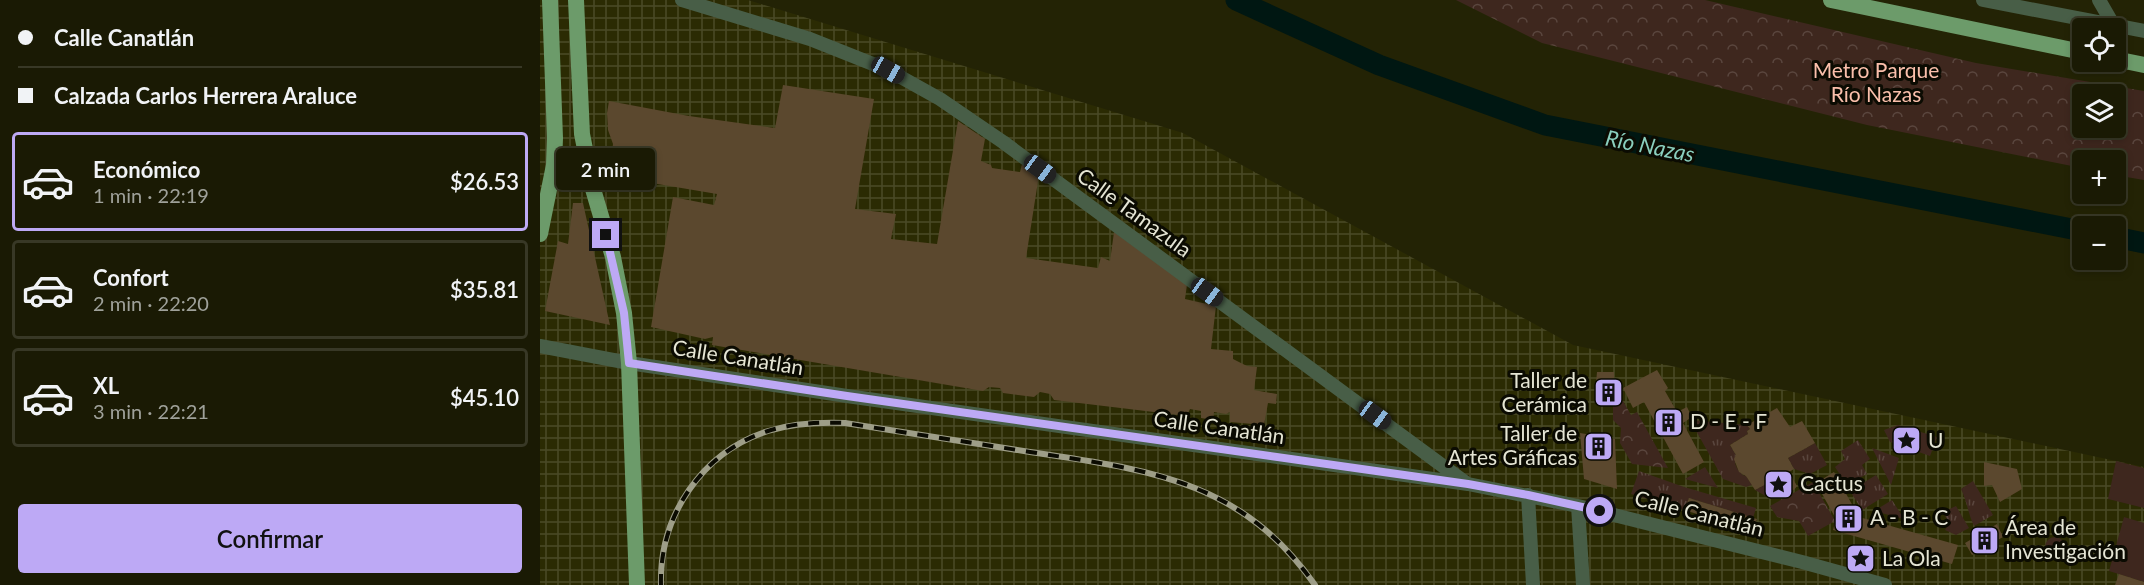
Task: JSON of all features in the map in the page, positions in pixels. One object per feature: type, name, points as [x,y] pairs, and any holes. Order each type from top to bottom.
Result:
[{"type":"main road","points":[[540,234],[554,165],[550,0]]},
{"type":"main road","points":[[576,0],[582,134],[593,189],[613,257],[624,313],[629,363],[637,585]]},
{"type":"main road","points":[[1831,0],[2072,50]]},
{"type":"main road","points":[[2126,61],[2144,65]]},
{"type":"street","name":"Calle Tamazula","points":[[682,0],[810,39],[888,70],[940,99],[1003,142],[1468,484]]},
{"type":"street","points":[[2099,0],[2109,18]]},
{"type":"street","points":[[1992,1],[2075,18]]},
{"type":"street","points":[[2126,28],[2144,31]]},
{"type":"street","name":"Calle Canatlán","points":[[540,346],[629,363],[847,396],[1468,484],[1578,506],[1885,585]]},
{"type":"street","points":[[1528,495],[1533,585]]},
{"type":"street","points":[[1578,506],[1583,585]]},
{"type":"shaded area","points":[[540,0],[748,0],[1183,133],[1573,345],[2144,467],[2144,585],[540,585]]},
{"type":"green space","name":"Metro Parque Río Nazas","points":[[1456,0],[1705,0],[1976,63],[2102,84],[2072,84],[2072,138],[2126,138],[2126,88],[2144,91],[2144,180],[2126,177],[2126,150],[2072,150],[2072,166],[1867,125],[1542,43]]},
{"type":"green space","points":[[1623,401],[1631,415],[1637,412],[1668,468],[1632,464],[1620,443],[1621,428],[1613,420],[1613,406]]},
{"type":"green space","points":[[1690,420],[1747,425],[1750,429],[1747,431],[1748,434],[1730,445],[1736,455],[1737,469],[1752,485],[1746,487],[1723,479]]},
{"type":"green space","points":[[1898,425],[1937,437],[1930,456],[1890,442],[1884,430]]},
{"type":"green space","points":[[1858,440],[1870,459],[1862,465],[1867,474],[1847,485],[1835,467],[1845,459],[1841,451]]},
{"type":"green space","points":[[1815,443],[1827,465],[1810,474],[1794,469],[1788,458]]},
{"type":"green space","points":[[1872,448],[1899,458],[1891,485]]},
{"type":"green space","points":[[2116,461],[2144,468],[2144,508],[2108,499]]},
{"type":"green space","points":[[1705,467],[1718,488],[1685,479]]},
{"type":"green space","points":[[1639,471],[1756,508],[1753,518],[1689,498],[1684,510],[1631,494]]},
{"type":"green space","points":[[1876,475],[1888,494],[1862,510],[1850,491]]},
{"type":"green space","points":[[1779,477],[1787,489],[1771,499],[1755,490]]},
{"type":"green space","points":[[1973,481],[1993,515],[1974,526],[1961,489]]},
{"type":"green space","points":[[1813,482],[1835,521],[1808,536],[1799,521],[1777,517],[1770,506]]},
{"type":"green space","points":[[1892,500],[1904,519],[1874,511]]},
{"type":"green space","points":[[1956,506],[1969,528],[1956,535],[1945,530],[1949,523],[1943,512]]},
{"type":"green space","points":[[2124,517],[2144,523],[2144,582],[2109,571]]},
{"type":"green space","points":[[2055,537],[2062,540],[2065,547],[2062,554],[2055,557],[2048,554],[2045,547],[2048,540]]},
{"type":"building","points":[[783,85],[874,99],[855,209],[896,214],[891,239],[937,244],[958,121],[985,139],[981,161],[991,165],[992,168],[1020,172],[1022,164],[1039,175],[1026,258],[1098,268],[1101,257],[1110,261],[1114,232],[1187,285],[1185,299],[1216,306],[1211,349],[1233,351],[1233,359],[1247,366],[1257,367],[1254,390],[1277,394],[1276,404],[1268,403],[1264,425],[1230,422],[1230,412],[1226,414],[1214,412],[1213,420],[1201,418],[1201,411],[1190,409],[1187,416],[1054,400],[1050,394],[1040,392],[1034,397],[1003,393],[1000,388],[989,387],[983,391],[712,345],[713,337],[705,339],[651,327],[673,197],[714,205],[717,194],[628,179],[629,168],[610,166],[613,144],[608,130],[609,101],[689,116],[775,128]]},
{"type":"building","points":[[573,203],[583,203],[610,325],[545,311],[558,241],[568,244]]},
{"type":"building","name":"D - E - F","points":[[1657,370],[1668,388],[1665,391],[1677,412],[1687,407],[1692,417],[1683,423],[1704,462],[1683,474],[1644,402],[1633,408],[1623,388]]},
{"type":"building","name":"Taller de Cerámica","points":[[1597,372],[1614,372],[1614,403],[1602,403],[1602,383],[1596,383]]},
{"type":"building","points":[[1777,408],[1790,427],[1802,421],[1815,443],[1788,458],[1794,469],[1789,472],[1797,486],[1794,490],[1787,489],[1779,477],[1755,490],[1746,476],[1739,472],[1734,459],[1736,455],[1730,445],[1748,434],[1747,431],[1750,429],[1747,425]]},
{"type":"building","points":[[1580,433],[1615,439],[1617,489],[1584,479]]},
{"type":"building","points":[[1984,462],[2017,469],[2022,489],[2000,502],[1992,485],[1984,486]]},
{"type":"building","name":"A - B - C","points":[[1834,472],[1859,517],[1958,545],[1952,564],[1833,530],[1836,519],[1816,483]]},
{"type":"building","points":[[1689,498],[1757,519],[1753,531],[1684,510]]},
{"type":"building","name":"Área de Investigación","points":[[1997,524],[2003,537],[1972,555],[1965,543]]},
{"type":"building","points":[[2119,574],[2144,582],[2144,585],[2115,585]]},
{"type":"waterway","name":"Río Nazas","points":[[1236,0],[1379,65],[1545,125],[2072,229]]},
{"type":"waterway","name":"Río Nazas","points":[[2126,239],[2144,243]]},
{"type":"railway","points":[[661,585],[662,559],[677,511],[689,490],[705,471],[723,454],[744,441],[768,431],[797,425],[826,423],[845,423],[1114,465],[1189,485],[1223,501],[1255,522],[1286,550],[1315,585]]},
{"type":"place","name":"Taller de Cerámica","points":[[1608,393]]},
{"type":"place","name":"D - E - F","points":[[1669,422]]},
{"type":"place","name":"U","points":[[1907,441]]},
{"type":"place","name":"Taller de Artes Gráficas","points":[[1598,446]]},
{"type":"place","name":"Cactus","points":[[1779,484]]},
{"type":"place","name":"A - B - C","points":[[1849,518]]},
{"type":"place","name":"Área de Investigación","points":[[1984,540]]},
{"type":"place","name":"La Ola","points":[[1861,559]]},
{"type":"route","points":[[606,235],[613,257],[624,313],[629,363],[1468,484],[1600,511]]}]
